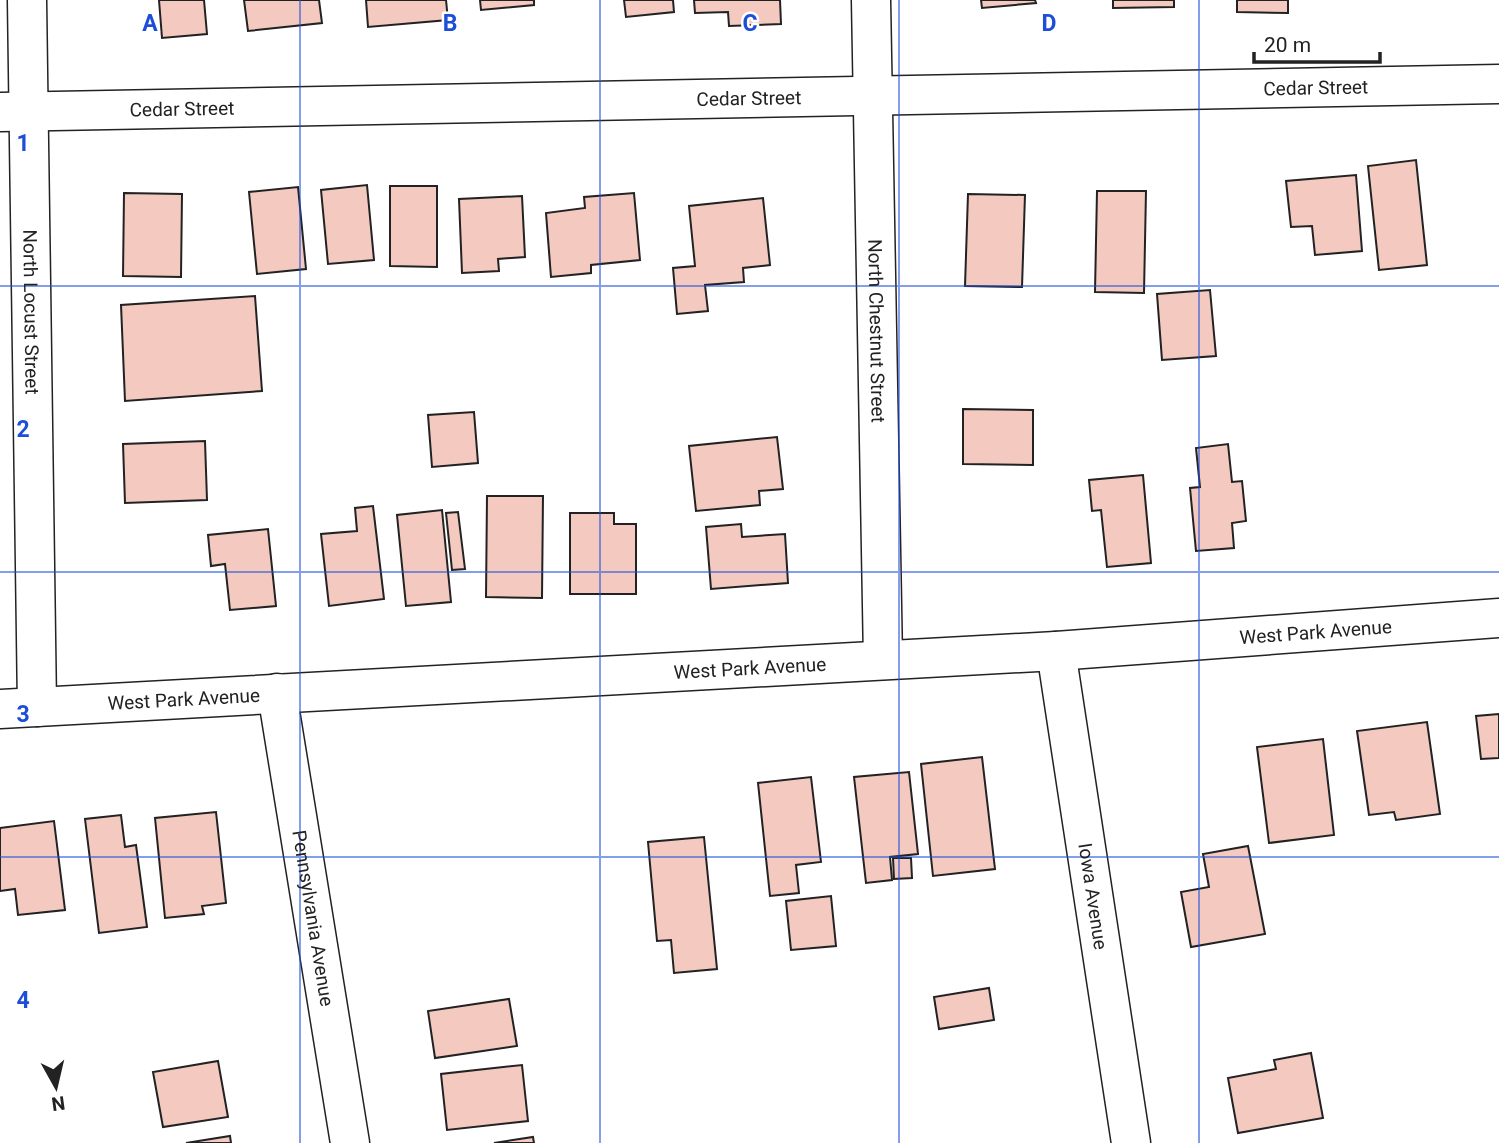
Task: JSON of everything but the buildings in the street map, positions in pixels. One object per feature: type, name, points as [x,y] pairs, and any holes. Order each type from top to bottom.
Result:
[{"type":"street","name":"North Locust Street","points":[[19,708],[14,111],[27,0]]},
{"type":"street","name":"North Chestnut Street","points":[[871,0],[883,660]]},
{"type":"street","name":"Cedar Street","points":[[14,111],[1499,83]]},
{"type":"street","name":"West Park Avenue","points":[[19,708],[1056,651],[1499,618]]},
{"type":"street","name":"Iowa Avenue","points":[[1056,651],[1130,1143]]},
{"type":"street","name":"Pennsylvania Avenue","points":[[277,693],[350,1143]]}]
